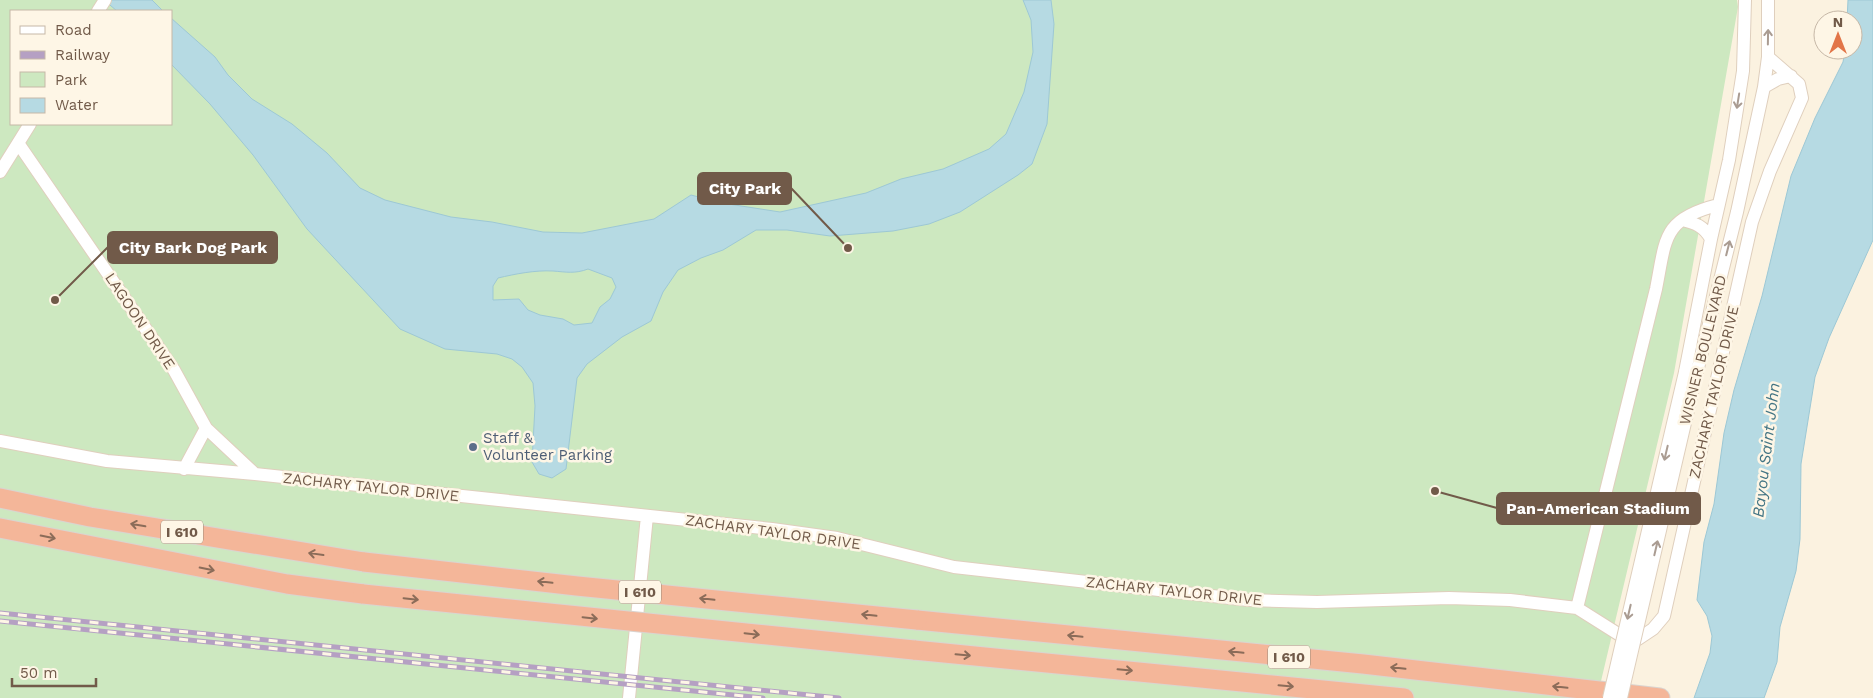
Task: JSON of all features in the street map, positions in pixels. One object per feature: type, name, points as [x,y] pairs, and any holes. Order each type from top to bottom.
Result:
[{"type":"highway","name":"I 610","points":[[0,498],[90,517],[364,562],[577,586],[1363,664],[1660,698]]},
{"type":"highway","name":"I 610","points":[[0,528],[287,584],[363,594],[1404,698]]},
{"type":"street","name":"WISNER BOULEVARD","points":[[1621,698],[1690,376],[1711,239],[1729,160],[1743,71],[1745,0]]},
{"type":"street","name":"WISNER BOULEVARD","points":[[1609,698],[1690,376],[1737,212],[1764,88],[1768,57],[1768,0]]},
{"type":"street","points":[[1768,57],[1791,76]]},
{"type":"street","points":[[1764,88],[1778,79],[1791,76]]},
{"type":"street","name":"ZACHARY TAYLOR DRIVE","points":[[0,441],[108,461],[256,474],[837,538],[954,567],[1248,600],[1317,602],[1448,598],[1510,600],[1577,608],[1623,638],[1638,639],[1653,629],[1664,616],[1752,222],[1770,172],[1802,98],[1799,84],[1791,76]]},
{"type":"street","points":[[0,172],[29,125]]},
{"type":"street","name":"LAGOON DRIVE","points":[[18,144],[174,370],[206,428],[256,474]]},
{"type":"street","points":[[1577,608],[1670,230],[1682,220],[1704,209],[1718,205]]},
{"type":"street","points":[[1682,220],[1696,224],[1707,231],[1711,239]]},
{"type":"street","points":[[184,469],[206,428]]},
{"type":"street","points":[[629,698],[647,516]]},
{"type":"green space","points":[[0,0],[1737,0],[1738,7],[1674,373],[1597,698],[0,698]]},
{"type":"water","points":[[104,0],[152,0],[162,10],[116,10]]},
{"type":"water","points":[[1023,0],[1051,0],[1054,24],[1047,124],[1032,164],[960,212],[929,224],[893,231],[830,236],[787,230],[756,230],[723,250],[701,258],[678,270],[663,292],[651,321],[622,337],[587,364],[577,378],[566,469],[552,478],[539,474],[532,462],[535,406],[533,383],[522,367],[512,359],[497,354],[445,349],[400,329],[307,229],[253,155],[210,104],[172,65],[172,19],[215,57],[228,75],[252,99],[292,124],[327,153],[360,188],[385,200],[451,217],[492,222],[543,232],[582,233],[654,219],[691,195],[722,203],[780,212],[866,193],[901,179],[943,169],[989,149],[1006,134],[1024,92],[1033,52],[1031,20]],"holes":[[[588,269],[612,278],[616,287],[610,299],[600,307],[592,323],[574,325],[563,319],[540,315],[528,310],[519,299],[493,300],[493,286],[498,278],[532,272],[575,272]]]},
{"type":"water","name":"Bayou Saint John","points":[[1848,0],[1873,0],[1873,240],[1829,338],[1815,377],[1801,464],[1800,539],[1796,571],[1780,627],[1777,662],[1764,698],[1694,698],[1710,653],[1712,636],[1707,616],[1697,600],[1704,542],[1714,504],[1724,433],[1734,390],[1762,296],[1791,176],[1815,118],[1843,60],[1863,60],[1863,10],[1848,10]]},
{"type":"railway","points":[[0,613],[839,698]]},
{"type":"railway","points":[[0,621],[763,698]]},
{"type":"place","name":"City Park","points":[[848,248]]},
{"type":"place","name":"City Bark Dog Park","points":[[55,300]]},
{"type":"place","name":"Staff & Volunteer Parking","points":[[473,447]]},
{"type":"place","name":"Pan-American Stadium","points":[[1435,491]]}]
